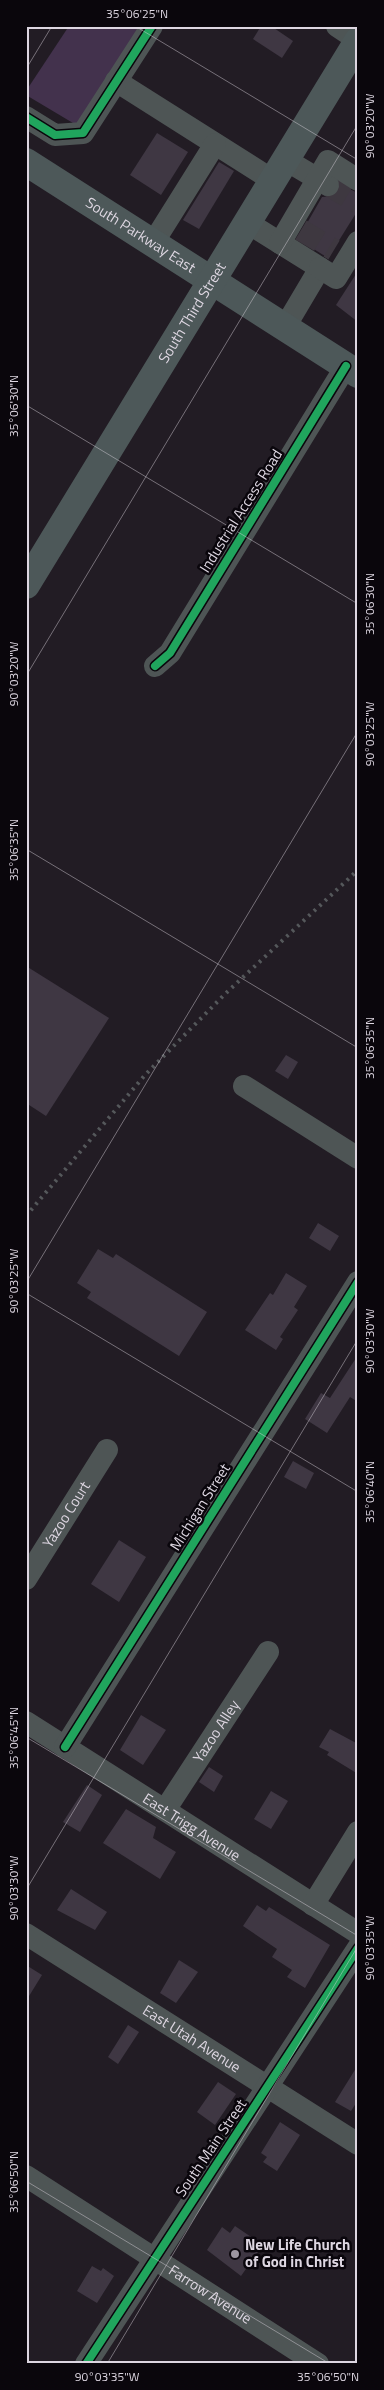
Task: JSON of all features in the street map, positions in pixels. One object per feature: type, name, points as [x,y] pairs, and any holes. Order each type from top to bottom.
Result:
[{"type":"main road","name":"South Third Street","points":[[26,585],[213,282],[358,40]]},
{"type":"main road","name":"South Parkway East","points":[[26,162],[352,370]]},
{"type":"street","points":[[26,117],[55,136],[83,133],[152,26]]},
{"type":"street","points":[[337,26],[358,40]]},
{"type":"street","points":[[116,81],[215,144],[280,170],[323,182]]},
{"type":"street","points":[[153,243],[215,144]]},
{"type":"street","points":[[280,243],[296,227],[323,182],[328,161],[358,180]]},
{"type":"street","points":[[248,223],[336,278],[346,250]]},
{"type":"street","points":[[285,327],[320,268]]},
{"type":"street","name":"Industrial Access Road","points":[[155,666],[170,653],[352,370]]},
{"type":"street","points":[[244,1086],[358,1158]]},
{"type":"street","name":"Michigan Street","points":[[64,1746],[358,1282]]},
{"type":"street","name":"Yazoo Court","points":[[26,1579],[107,1450]]},
{"type":"street","name":"Yazoo Alley","points":[[165,1810],[268,1652]]},
{"type":"street","name":"East Trigg Avenue","points":[[26,1722],[358,1933]]},
{"type":"street","points":[[313,1905],[358,1832]]},
{"type":"street","name":"East Utah Avenue","points":[[26,1934],[358,2144]]},
{"type":"street","name":"South Main Street","points":[[86,2364],[358,1948]]},
{"type":"street","name":"Farrow Avenue","points":[[26,2176],[155,2257],[318,2364]]},
{"type":"shaded area","points":[[69,26],[141,26],[78,126],[26,95],[26,91]]},
{"type":"building","points":[[261,26],[271,26],[293,41],[282,58],[253,39]]},
{"type":"building","points":[[157,133],[188,152],[161,195],[130,175]]},
{"type":"building","points":[[219,162],[234,171],[199,229],[183,220]]},
{"type":"building","points":[[341,185],[358,193],[358,210],[328,258],[298,239],[322,197],[335,196]]},
{"type":"building","points":[[358,271],[358,322],[336,305]]},
{"type":"building","points":[[26,966],[109,1018],[46,1116],[26,1103]]},
{"type":"building","points":[[286,1055],[298,1062],[288,1079],[275,1071]]},
{"type":"building","points":[[318,1223],[339,1236],[330,1251],[309,1238]]},
{"type":"building","points":[[98,1249],[113,1258],[116,1254],[207,1312],[179,1356],[87,1298],[91,1292],[77,1283]]},
{"type":"building","points":[[286,1273],[307,1286],[294,1307],[298,1310],[280,1337],[283,1339],[276,1350],[245,1330],[270,1293],[273,1295]]},
{"type":"building","points":[[358,1355],[358,1402],[350,1397],[327,1433],[305,1419],[321,1393],[330,1398]]},
{"type":"building","points":[[293,1461],[314,1473],[306,1489],[284,1477]]},
{"type":"building","points":[[119,1540],[146,1557],[119,1602],[91,1584]]},
{"type":"building","points":[[141,1715],[166,1730],[143,1765],[120,1750]]},
{"type":"building","points":[[330,1729],[358,1744],[358,1774],[327,1755],[329,1752],[319,1747]]},
{"type":"building","points":[[209,1767],[223,1776],[214,1792],[199,1782]]},
{"type":"building","points":[[87,1785],[102,1795],[80,1832],[63,1822]]},
{"type":"building","points":[[271,1791],[288,1801],[271,1829],[254,1819]]},
{"type":"building","points":[[126,1809],[156,1827],[153,1838],[176,1852],[160,1879],[103,1843]]},
{"type":"building","points":[[71,1889],[107,1912],[95,1930],[57,1910]]},
{"type":"building","points":[[257,1905],[266,1911],[269,1907],[330,1945],[305,1988],[287,1977],[292,1970],[272,1957],[277,1949],[243,1926]]},
{"type":"building","points":[[179,1960],[198,1972],[176,2003],[160,1993]]},
{"type":"building","points":[[26,1965],[42,1975],[26,2001]]},
{"type":"building","points":[[128,2025],[139,2032],[118,2064],[108,2057]]},
{"type":"building","points":[[358,2065],[358,2100],[351,2111],[335,2102]]},
{"type":"building","points":[[218,2082],[236,2094],[215,2125],[197,2112]]},
{"type":"building","points":[[280,2122],[300,2135],[277,2171],[263,2162],[267,2157],[261,2153]]},
{"type":"building","name":"New Life Church of God in Christ","points":[[235,2226],[263,2245],[241,2276],[207,2250],[222,2227],[230,2233]]},
{"type":"building","points":[[92,2266],[101,2271],[103,2268],[114,2276],[97,2303],[77,2291]]},
{"type":"tunnel","points":[[328,185],[358,203]]},
{"type":"tunnel","points":[[301,230],[334,250]]},
{"type":"railway","points":[[26,1216],[145,1075],[225,994],[358,870]]},
{"type":"cycle path","points":[[26,117],[55,135],[83,133],[152,26]]},
{"type":"cycle path","points":[[155,666],[170,653],[346,366]]},
{"type":"cycle path","points":[[65,1747],[358,1282]]},
{"type":"cycle path","points":[[86,2364],[358,1948]]},
{"type":"place","name":"New Life Church of God in Christ","points":[[235,2254]]}]
